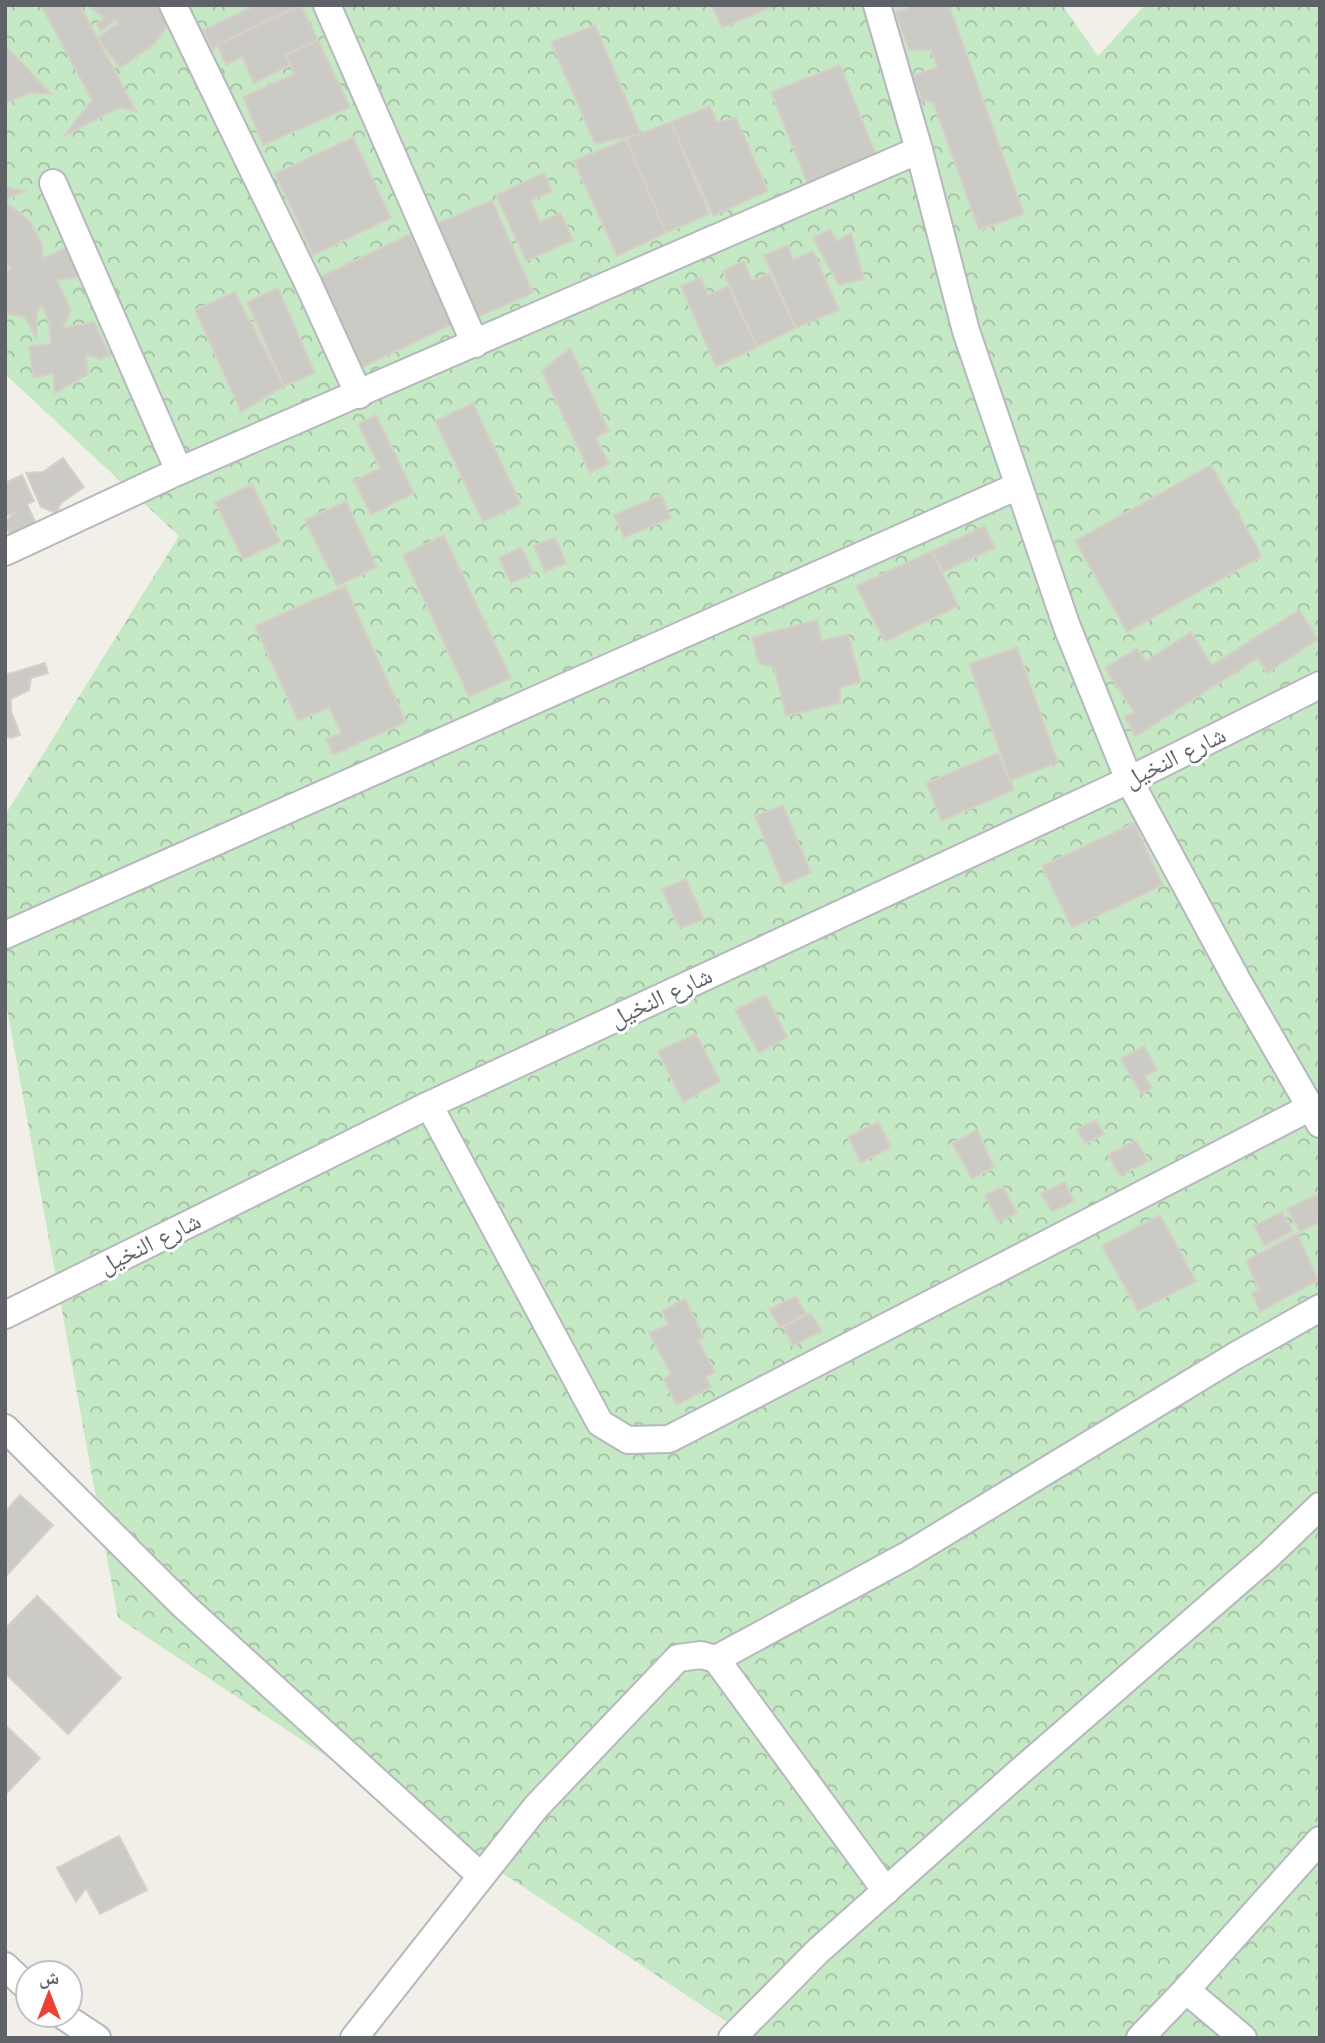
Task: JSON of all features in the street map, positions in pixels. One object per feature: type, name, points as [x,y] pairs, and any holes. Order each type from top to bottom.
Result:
[{"type":"street","points":[[173,5],[308,283],[359,395]]},
{"type":"street","points":[[327,5],[475,344]]},
{"type":"street","points":[[429,1105],[600,1423],[628,1440],[669,1439],[1315,1116],[1237,980],[1129,780],[1067,627],[966,331],[919,150],[877,5]]},
{"type":"street","points":[[5,552],[180,471],[919,150]]},
{"type":"street","points":[[53,183],[180,471]]},
{"type":"street","points":[[5,935],[1018,486]]},
{"type":"street","name":"شارع النخيل","points":[[5,1315],[429,1105],[1129,780],[1320,685]]},
{"type":"street","points":[[716,1659],[906,1556],[1234,1356],[1320,1308]]},
{"type":"street","points":[[5,1428],[185,1606],[481,1876]]},
{"type":"street","points":[[732,2038],[818,1951],[1269,1555],[1320,1506]]},
{"type":"street","points":[[354,2038],[536,1807],[678,1658],[701,1655],[716,1659],[886,1891]]},
{"type":"street","points":[[1140,2038],[1320,1840]]},
{"type":"street","points":[[1186,1990],[1244,2038]]},
{"type":"green space","points":[[5,5],[1062,5],[1098,56],[1145,5],[1320,5],[1320,2038],[751,2038],[118,1618],[5,998],[5,815],[179,536],[5,374]]},
{"type":"building","points":[[41,5],[80,5],[136,111],[118,108],[64,136],[92,100]]},
{"type":"building","points":[[88,5],[163,5],[169,24],[154,44],[120,68],[98,38],[118,23],[116,20],[101,31],[96,24],[104,18]]},
{"type":"building","points":[[257,5],[301,5],[217,45],[213,51],[203,30]]},
{"type":"building","points":[[301,5],[318,40],[286,55],[291,65],[254,83],[242,57],[226,65],[217,45]]},
{"type":"building","points":[[712,5],[777,5],[722,28]]},
{"type":"building","points":[[907,5],[949,5],[1024,214],[979,230],[933,102],[922,100],[912,76],[937,67],[931,50],[909,50],[895,12],[908,8]]},
{"type":"building","points":[[595,25],[641,134],[595,144],[551,42]]},
{"type":"building","points":[[318,40],[350,107],[263,145],[243,97],[295,74],[286,55]]},
{"type":"building","points":[[6,46],[51,94],[30,93],[5,103]]},
{"type":"building","points":[[840,65],[878,160],[809,187],[771,92]]},
{"type":"building","points":[[710,106],[717,122],[736,118],[768,191],[713,216],[671,122]]},
{"type":"building","points":[[671,122],[709,214],[666,233],[626,139]]},
{"type":"building","points":[[353,137],[391,218],[313,255],[275,174]]},
{"type":"building","points":[[626,139],[666,233],[617,256],[574,161]]},
{"type":"building","points":[[544,173],[552,191],[531,201],[540,222],[561,213],[573,240],[526,261],[496,195]]},
{"type":"building","points":[[5,187],[25,191],[5,200]]},
{"type":"building","points":[[492,200],[533,293],[473,319],[432,226]]},
{"type":"building","points":[[5,201],[30,221],[42,244],[43,259],[68,246],[83,276],[57,280],[71,310],[63,328],[94,322],[110,355],[101,359],[86,355],[88,374],[55,393],[53,374],[33,377],[29,346],[51,344],[49,323],[42,305],[37,312],[37,340],[25,317],[8,314],[5,308],[5,270],[12,269],[5,261]]},
{"type":"building","points":[[830,229],[837,241],[851,233],[864,279],[839,285],[813,238]]},
{"type":"building","points":[[410,234],[453,324],[361,368],[318,278]]},
{"type":"building","points":[[788,245],[793,260],[813,251],[839,310],[796,328],[764,255]]},
{"type":"building","points":[[744,261],[752,281],[769,273],[796,328],[757,347],[723,271]]},
{"type":"building","points":[[701,278],[708,295],[728,286],[757,347],[716,367],[681,286]]},
{"type":"building","points":[[278,288],[315,373],[284,386],[247,302]]},
{"type":"building","points":[[235,292],[284,386],[241,412],[195,310]]},
{"type":"building","points":[[570,348],[609,431],[596,437],[609,464],[590,473],[542,371]]},
{"type":"building","points":[[473,403],[521,504],[483,522],[435,421]]},
{"type":"building","points":[[376,415],[414,493],[371,515],[354,481],[380,468],[358,424]]},
{"type":"building","points":[[63,458],[84,487],[61,503],[56,513],[41,507],[26,473],[43,472]]},
{"type":"building","points":[[1211,465],[1262,556],[1127,632],[1075,541]]},
{"type":"building","points":[[22,475],[34,501],[27,504],[36,524],[10,535],[5,522],[16,512],[5,516],[5,483]]},
{"type":"building","points":[[252,484],[280,542],[243,559],[215,502]]},
{"type":"building","points":[[661,495],[671,518],[624,538],[614,515]]},
{"type":"building","points":[[346,501],[377,567],[337,586],[305,520]]},
{"type":"building","points":[[985,526],[995,548],[943,572],[932,551]]},
{"type":"building","points":[[444,535],[511,678],[469,697],[403,555]]},
{"type":"building","points":[[555,537],[566,563],[545,572],[534,546]]},
{"type":"building","points":[[521,547],[534,573],[511,583],[499,558]]},
{"type":"building","points":[[932,551],[958,606],[885,642],[856,586]]},
{"type":"building","points":[[345,586],[406,722],[333,755],[326,739],[341,733],[329,707],[298,721],[255,626]]},
{"type":"building","points":[[1299,610],[1318,639],[1267,673],[1258,658],[1136,736],[1124,717],[1134,712],[1105,668],[1137,648],[1146,661],[1191,632],[1212,665]]},
{"type":"building","points":[[817,620],[822,641],[848,634],[861,682],[840,688],[840,703],[786,716],[774,667],[759,664],[752,637]]},
{"type":"building","points":[[1017,647],[1058,763],[1010,780],[969,664]]},
{"type":"building","points":[[45,663],[48,673],[31,678],[29,690],[11,699],[11,711],[20,735],[11,738],[5,736],[5,675]]},
{"type":"building","points":[[998,753],[1014,790],[942,821],[926,783]]},
{"type":"building","points":[[783,805],[811,873],[783,885],[755,816]]},
{"type":"building","points":[[1134,823],[1163,885],[1072,928],[1042,866]]},
{"type":"building","points":[[686,879],[704,919],[680,929],[662,889]]},
{"type":"building","points":[[766,995],[787,1037],[759,1053],[735,1010]]},
{"type":"building","points":[[696,1034],[720,1081],[683,1102],[658,1051]]},
{"type":"building","points":[[1144,1046],[1157,1070],[1145,1076],[1152,1088],[1141,1094],[1121,1059]]},
{"type":"building","points":[[1096,1120],[1104,1134],[1085,1144],[1077,1129]]},
{"type":"building","points":[[878,1122],[891,1147],[861,1163],[848,1137]]},
{"type":"building","points":[[977,1130],[994,1167],[972,1179],[952,1143]]},
{"type":"building","points":[[1136,1140],[1148,1161],[1120,1176],[1108,1155]]},
{"type":"building","points":[[1065,1182],[1074,1201],[1052,1212],[1041,1194]]},
{"type":"building","points":[[1003,1186],[1017,1213],[998,1222],[985,1195]]},
{"type":"building","points":[[1320,1193],[1320,1222],[1300,1232],[1287,1209]]},
{"type":"building","points":[[1282,1212],[1293,1231],[1264,1246],[1254,1226]]},
{"type":"building","points":[[1160,1215],[1196,1281],[1138,1311],[1102,1246]]},
{"type":"building","points":[[1297,1233],[1318,1280],[1260,1312],[1252,1293],[1259,1289],[1246,1261]]},
{"type":"building","points":[[796,1296],[806,1314],[780,1328],[769,1309]]},
{"type":"building","points":[[685,1299],[704,1337],[698,1340],[715,1372],[706,1377],[711,1387],[677,1405],[663,1379],[671,1374],[649,1333],[668,1324],[662,1311]]},
{"type":"building","points":[[810,1313],[822,1331],[793,1346],[783,1326]]},
{"type":"building","points":[[20,1495],[53,1525],[7,1575],[5,1512]]},
{"type":"building","points":[[37,1596],[121,1678],[68,1734],[5,1673],[5,1629]]},
{"type":"building","points":[[5,1725],[40,1758],[5,1795]]},
{"type":"building","points":[[119,1836],[147,1890],[100,1914],[86,1888],[76,1902],[57,1868]]}]
